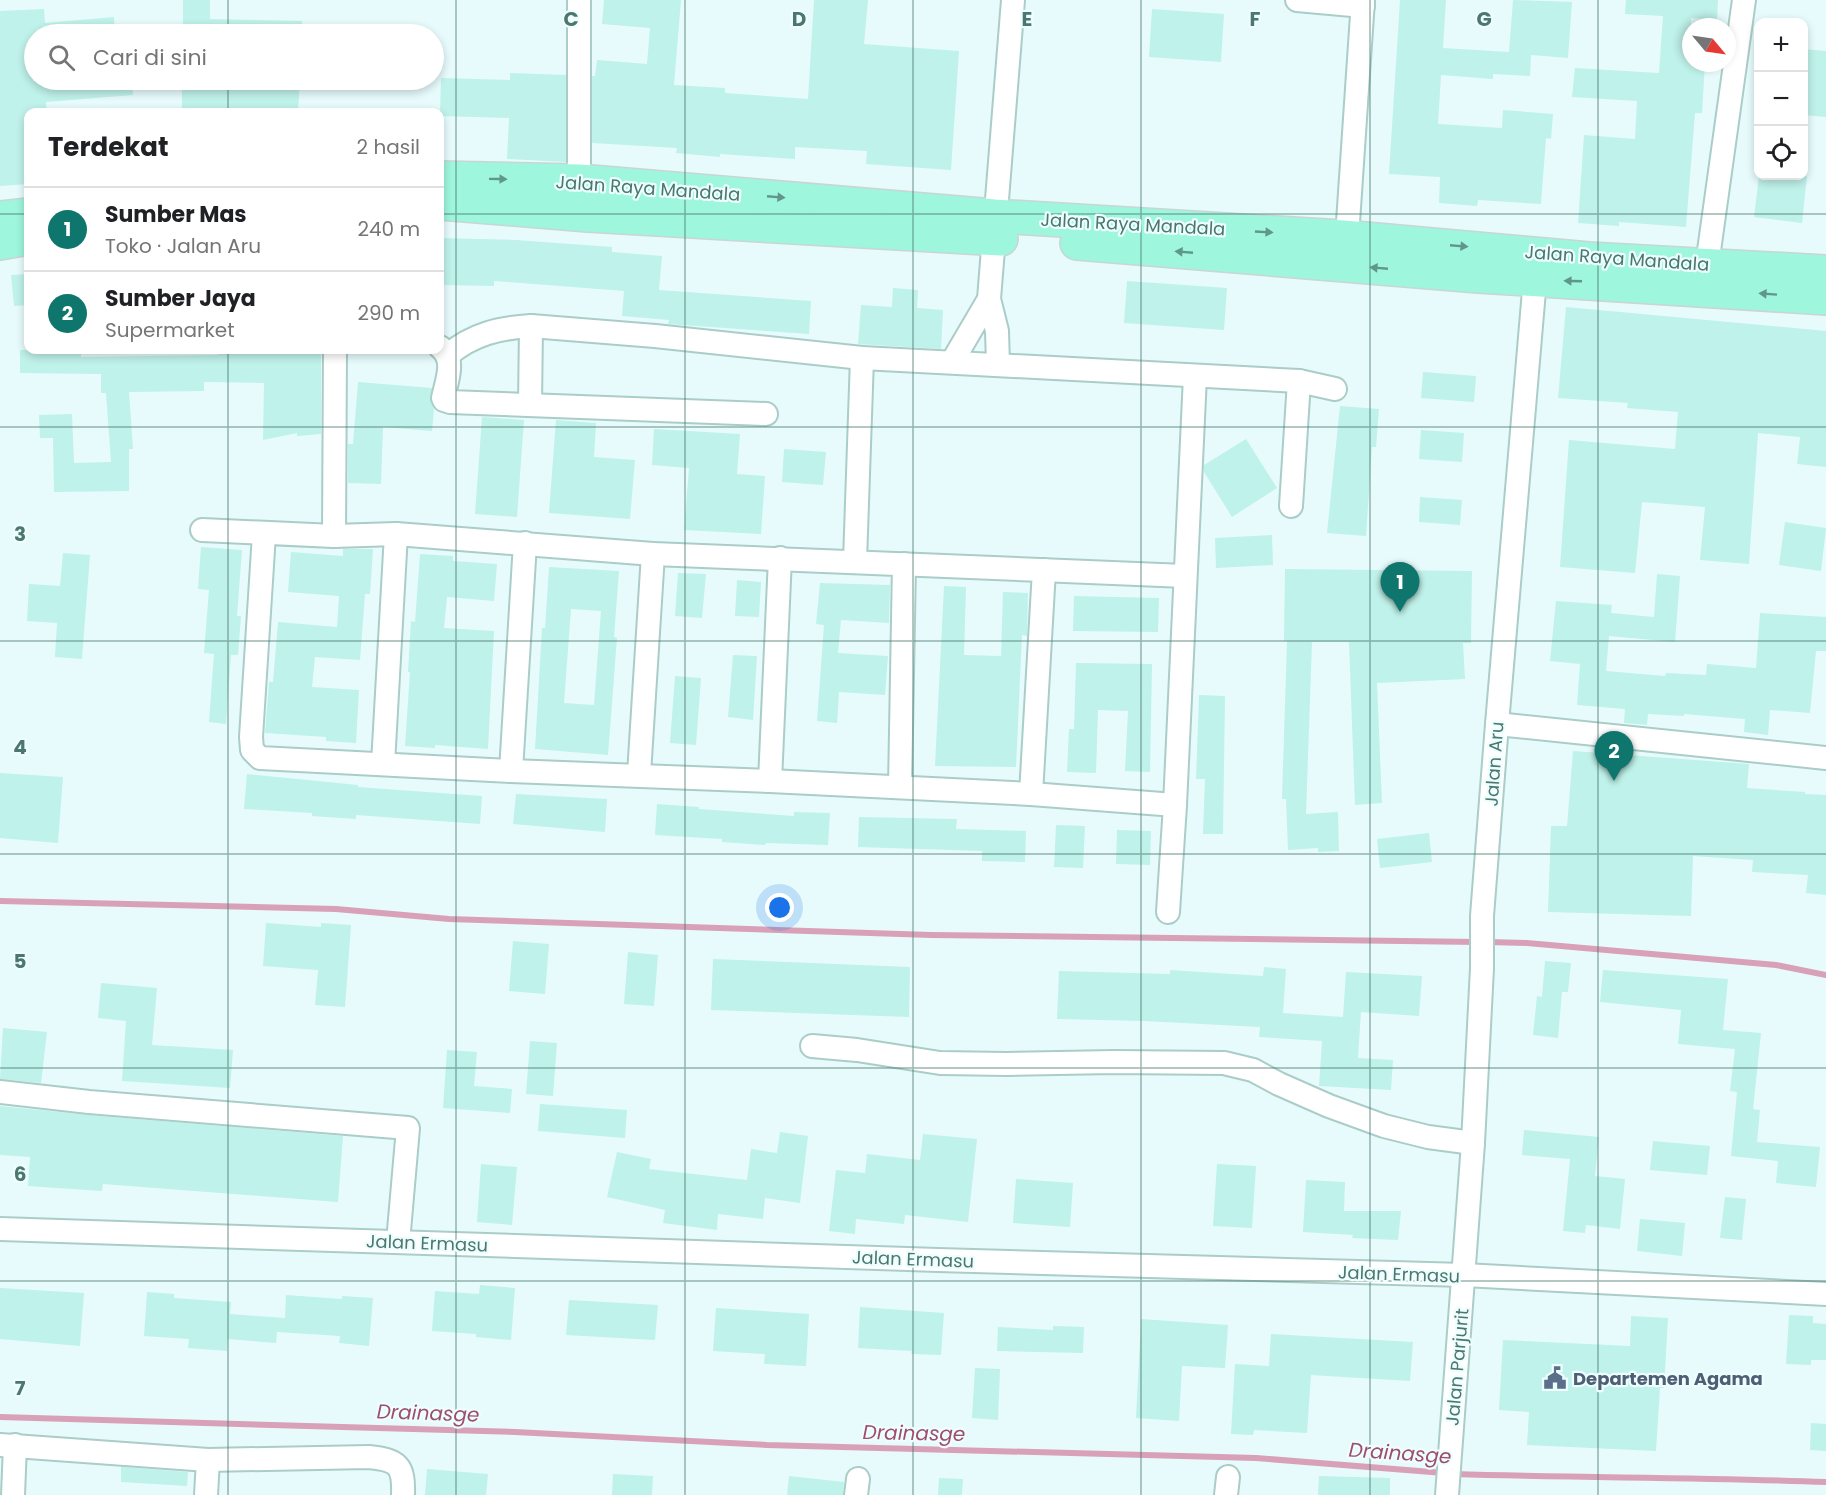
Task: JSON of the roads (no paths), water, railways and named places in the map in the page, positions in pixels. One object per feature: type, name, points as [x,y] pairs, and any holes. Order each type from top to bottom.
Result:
[{"type":"highway","name":"Jalan Raya Mandala","points":[[444,178],[579,181],[715,207]]},
{"type":"highway","name":"Jalan Raya Mandala","points":[[444,203],[715,207],[994,227],[1347,237],[1536,267],[1826,298]]},
{"type":"highway","points":[[0,218],[24,215]]},
{"type":"highway","name":"Jalan Raya Mandala","points":[[994,227],[1077,243],[1536,267],[1589,259],[1826,272]]},
{"type":"highway","points":[[0,243],[24,239]]},
{"type":"street","points":[[579,0],[579,181]]},
{"type":"street","points":[[998,365],[997,331],[989,298],[1013,0]]},
{"type":"street","points":[[1297,0],[1363,3],[1347,237]]},
{"type":"street","points":[[1707,265],[1744,0]]},
{"type":"street","name":"Jalan Aru","points":[[1464,1275],[1482,968],[1482,916],[1536,267]]},
{"type":"street","points":[[952,362],[989,298]]},
{"type":"street","points":[[530,405],[531,326]]},
{"type":"street","points":[[766,414],[450,402],[444,400],[450,362],[444,351],[498,329],[531,326],[655,336],[862,358],[1299,381],[1335,389]]},
{"type":"street","points":[[334,536],[335,354]]},
{"type":"street","points":[[855,561],[862,358]]},
{"type":"street","points":[[1168,912],[1195,376]]},
{"type":"street","points":[[1292,506],[1299,381]]},
{"type":"street","points":[[202,530],[334,536],[396,534],[653,554],[1185,576]]},
{"type":"street","points":[[264,534],[251,737],[252,750],[260,758],[900,787],[1175,805]]},
{"type":"street","points":[[383,764],[396,534]]},
{"type":"street","points":[[510,771],[525,543]]},
{"type":"street","points":[[639,774],[653,554]]},
{"type":"street","points":[[770,781],[780,558]]},
{"type":"street","points":[[900,787],[904,564]]},
{"type":"street","points":[[1030,794],[1044,570]]},
{"type":"street","points":[[1497,724],[1826,758]]},
{"type":"street","points":[[812,1046],[857,1050],[940,1063],[1224,1063],[1253,1070],[1329,1106],[1384,1126],[1428,1137],[1473,1143]]},
{"type":"street","points":[[0,1092],[89,1102],[408,1128],[398,1242]]},
{"type":"street","name":"Jalan Ermasu","points":[[0,1229],[1464,1275],[1826,1294]]},
{"type":"street","name":"Jalan Parjurit","points":[[1447,1487],[1464,1275]]},
{"type":"street","points":[[13,1495],[8,1445],[208,1460],[369,1457],[387,1459],[395,1462],[401,1471],[403,1495]]},
{"type":"street","points":[[206,1495],[208,1460]]},
{"type":"waterway","points":[[0,901],[336,909],[449,919],[931,935],[1478,942]]},
{"type":"waterway","points":[[1488,942],[1527,943],[1776,965],[1826,975]]},
{"type":"waterway","name":"Drainasge","points":[[0,1417],[515,1432],[767,1445],[1256,1458],[1444,1473]]},
{"type":"waterway","name":"Drainasge","points":[[1454,1474],[1826,1482]]},
{"type":"place","name":"Sumber Mas","points":[[1400,612]]},
{"type":"place","name":"Sumber Jaya","points":[[1614,781]]},
{"type":"place","name":"Departemen Agama","points":[[1555,1378]]}]
